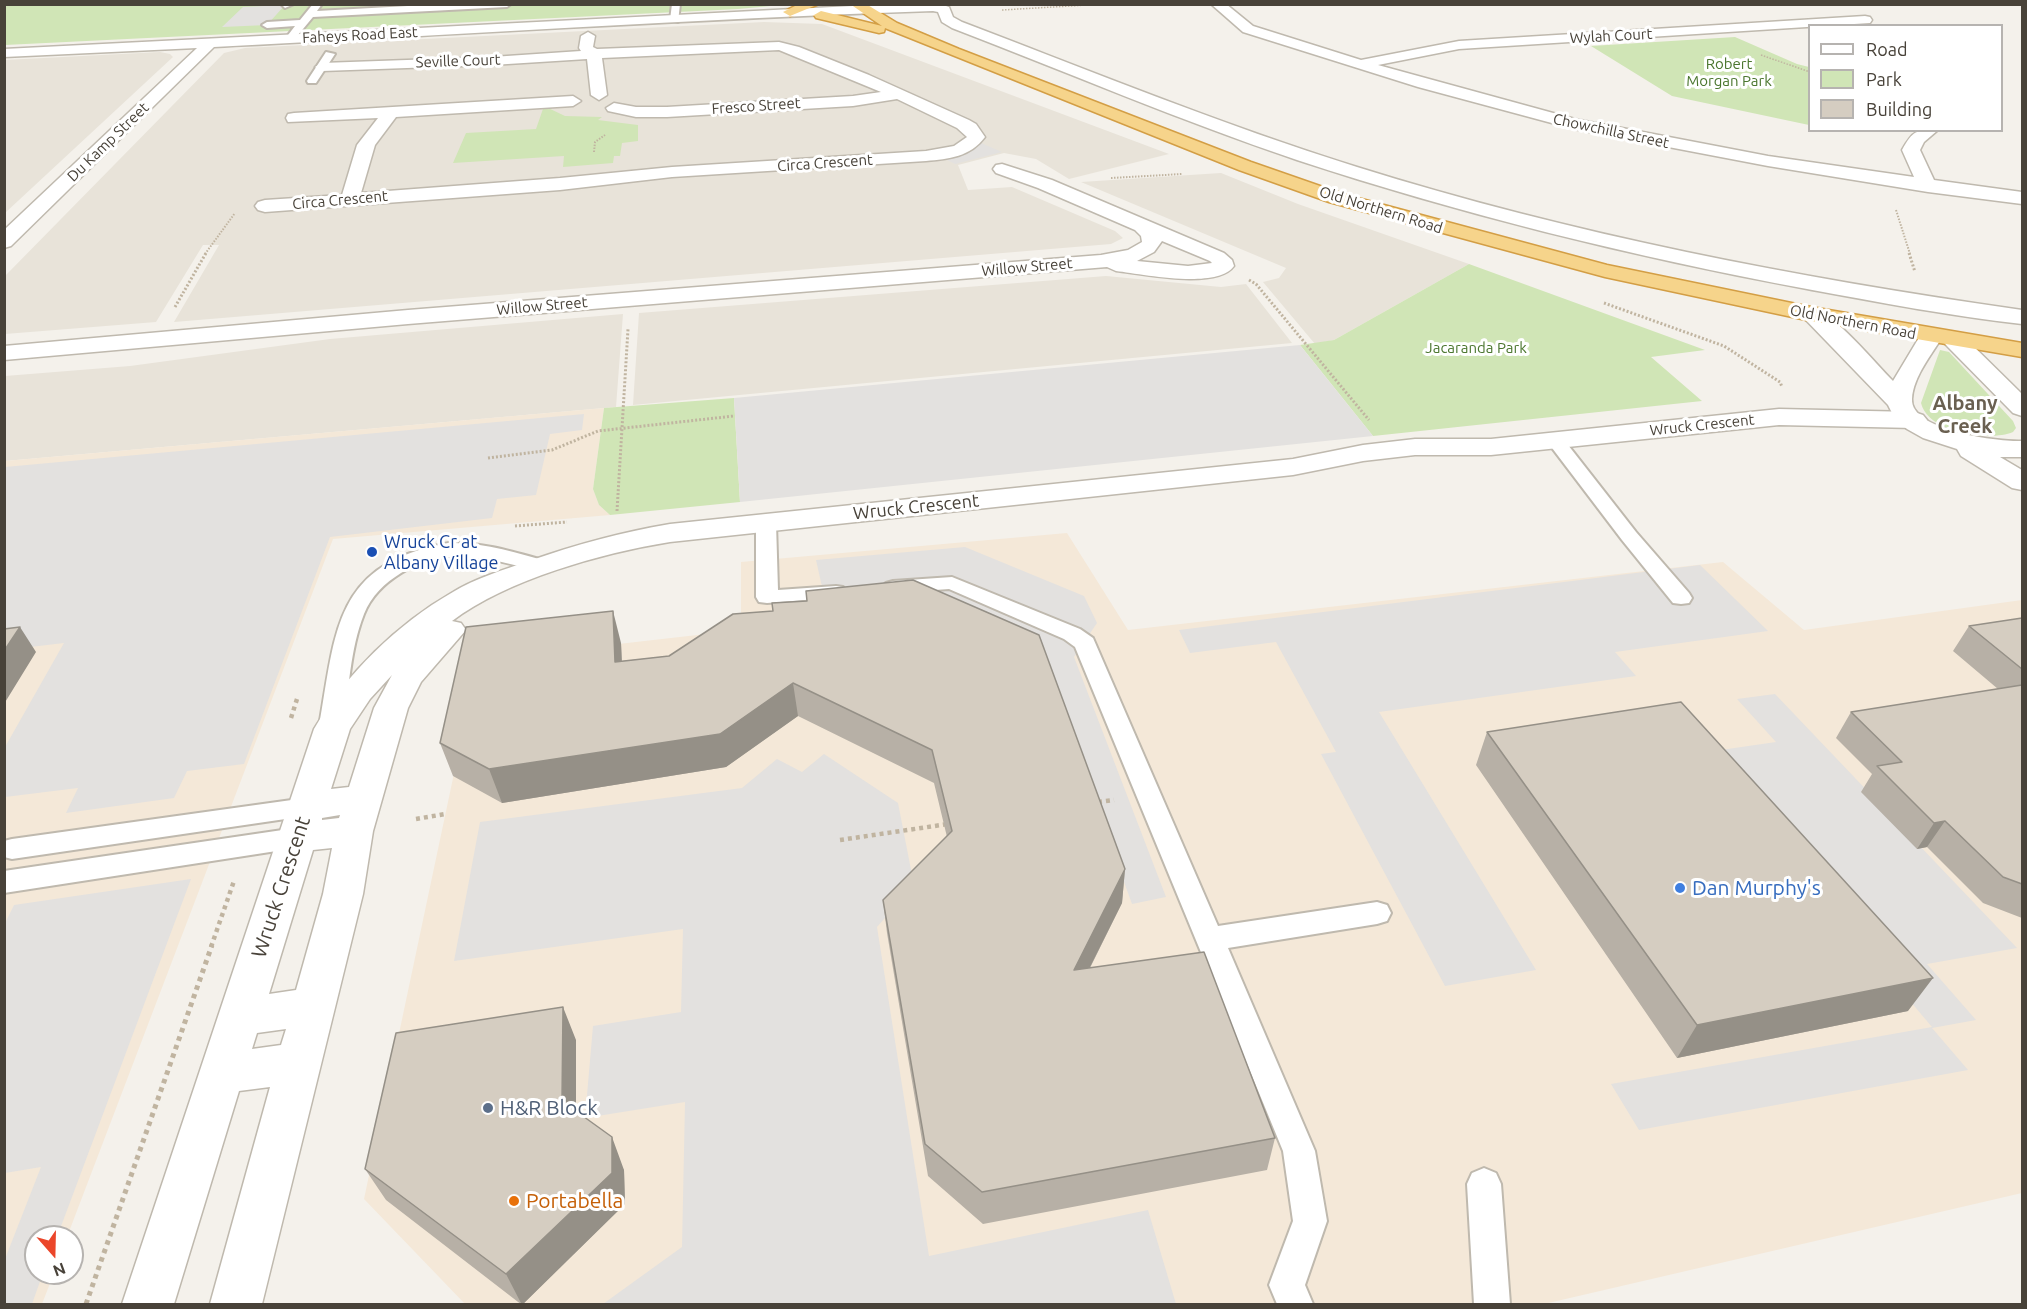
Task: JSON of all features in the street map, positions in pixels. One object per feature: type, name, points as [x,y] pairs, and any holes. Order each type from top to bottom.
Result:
[{"type":"highway","name":"Old Northern Road","points":[[862,9],[905,32],[1235,162],[1336,198],[1461,234],[1605,271],[1811,314],[1936,324]]},
{"type":"highway","points":[[790,12],[817,10],[875,29],[905,32]]},
{"type":"highway","points":[[1936,324],[2022,330]]},
{"type":"highway","points":[[1936,324],[2022,350]]},
{"type":"street","name":"Chowchilla Street","points":[[1217,4],[1248,29],[1476,99],[1574,124],[1734,155],[1887,180],[2022,198]]},
{"type":"street","name":"Faheys Road East","points":[[4,53],[716,18],[817,10],[895,8]]},
{"type":"street","name":"Old Northern Road","points":[[895,8],[944,10],[946,19],[950,21],[1171,107],[1306,157],[1433,196],[1648,250],[1850,290],[1936,324],[1904,385],[1906,411]]},
{"type":"street","name":"Faheys Road East","points":[[716,18],[862,9]]},
{"type":"street","name":"Wylah Court","points":[[1360,64],[1459,45],[1864,20]]},
{"type":"street","points":[[594,54],[603,47],[609,23]]},
{"type":"street","points":[[591,24],[586,48],[594,54]]},
{"type":"street","name":"Du Kamp Street","points":[[4,242],[210,43]]},
{"type":"street","name":"Circa Crescent","points":[[265,206],[560,184],[672,172],[926,156],[957,151],[974,141],[974,134],[966,125],[899,94],[785,47],[594,54]]},
{"type":"street","points":[[594,54],[594,105]]},
{"type":"street","name":"Seville Court","points":[[322,67],[478,62],[594,54]]},
{"type":"street","name":"Fresco Street","points":[[294,118],[594,105],[636,112],[675,112],[853,101],[899,94]]},
{"type":"street","points":[[350,200],[366,145],[390,113]]},
{"type":"street","points":[[1927,132],[1917,139],[1911,150],[1929,186]]},
{"type":"street","name":"Willow Street","points":[[1002,169],[1050,186],[1217,257],[1222,260],[1223,266],[1215,271],[1197,272],[1080,263]]},
{"type":"street","name":"Willow Street","points":[[4,353],[145,342],[389,318],[1080,263],[1124,258],[1147,249],[1153,239],[1142,226]]},
{"type":"street","points":[[1811,314],[1837,337],[1906,411],[1948,439],[2022,482]]},
{"type":"street","points":[[1936,324],[2022,317]]},
{"type":"street","points":[[1936,324],[2021,404]]},
{"type":"street","name":"Wruck Crescent","points":[[148,1305],[328,740],[345,708],[365,683],[398,649],[433,619],[467,597],[496,583],[543,566],[596,548],[638,538],[1293,467],[1372,469],[1426,463],[1491,447],[1779,417],[1906,411]]},
{"type":"street","points":[[1948,439],[1994,449],[2022,449]]},
{"type":"street","name":"Wruck Crescent","points":[[240,1298],[297,1063],[343,894],[359,815],[384,726],[399,691],[413,669],[460,621],[543,566]]},
{"type":"street","points":[[301,822],[359,815]]},
{"type":"street","points":[[239,1017],[313,1006]]},
{"type":"street","points":[[222,1073],[297,1063]]},
{"type":"lane","points":[[285,5],[290,4]]},
{"type":"lane","points":[[290,39],[318,4]]},
{"type":"lane","points":[[310,14],[507,4]]},
{"type":"lane","points":[[675,20],[676,4]]},
{"type":"lane","points":[[267,25],[301,23]]},
{"type":"lane","points":[[312,81],[330,54]]},
{"type":"lane","points":[[1555,440],[1629,536],[1681,598]]},
{"type":"lane","points":[[766,523],[767,597],[952,583],[1072,634],[1085,643],[1299,1151],[1310,1221],[1287,1285],[1295,1305]]},
{"type":"lane","points":[[328,740],[342,654],[349,626],[360,599],[377,581],[393,569],[421,557],[457,549],[482,551],[543,566]]},
{"type":"lane","points":[[12,849],[301,822]]},
{"type":"lane","points":[[4,882],[301,822]]},
{"type":"lane","points":[[1210,939],[1377,913]]},
{"type":"lane","points":[[1484,1184],[1492,1305]]},
{"type":"path","points":[[996,10],[1104,4]]},
{"type":"path","points":[[592,157],[595,142],[608,133]]},
{"type":"path","points":[[1050,186],[1078,180],[1182,174]]},
{"type":"path","points":[[1887,180],[1936,324]]},
{"type":"path","points":[[145,342],[154,329],[166,321],[210,247],[234,213],[263,211],[265,206]]},
{"type":"path","points":[[617,516],[630,299]]},
{"type":"path","points":[[488,458],[552,450],[598,431],[735,416]]},
{"type":"path","points":[[567,522],[577,520]]},
{"type":"path","points":[[1093,803],[1150,795]]},
{"type":"path","points":[[416,819],[445,814]]},
{"type":"path","points":[[840,840],[955,823]]},
{"type":"shaded area","points":[[285,5],[267,25],[222,27],[243,7]]},
{"type":"shaded area","points":[[764,22],[822,24],[1169,154],[1069,179],[1036,159],[1004,153],[958,165],[968,190],[1012,187],[1115,231],[1123,238],[1111,244],[174,322],[219,245],[203,245],[156,322],[5,334],[5,276],[224,53],[245,48]]},
{"type":"shaded area","points":[[160,52],[173,57],[5,213],[5,60]]},
{"type":"shaded area","points":[[974,140],[1002,152],[955,164],[937,155]]},
{"type":"shaded area","points":[[1221,173],[1298,204],[1469,264],[1334,340],[1315,344],[1263,282],[1279,278],[1286,268],[1081,182]]},
{"type":"shaded area","points":[[1106,276],[1221,287],[1246,284],[1292,343],[633,405],[639,313]]},
{"type":"shaded area","points":[[623,314],[616,407],[5,461],[5,376],[130,366],[330,339]]},
{"type":"shaded area","points":[[1300,345],[1373,436],[740,502],[734,398]]},
{"type":"shaded area","points":[[604,408],[593,489],[599,505],[610,515],[333,539],[72,1225],[24,1225],[24,1285],[49,1285],[42,1304],[5,1304],[5,461]]},
{"type":"shaded area","points":[[584,414],[582,430],[550,434],[536,495],[497,499],[492,518],[330,537],[244,764],[187,771],[174,798],[66,813],[78,788],[5,797],[5,747],[64,643],[5,650],[5,467]]},
{"type":"shaded area","points":[[1067,533],[1128,630],[1723,562],[1804,630],[2022,600],[2022,1193],[1544,1304],[465,1304],[364,1199],[478,660],[741,630],[741,562]]},
{"type":"shaded area","points":[[965,547],[1084,596],[1097,623],[1074,657],[1166,897],[1132,904],[1044,661],[829,618],[816,560]]},
{"type":"shaded area","points":[[1700,565],[1768,631],[1615,652],[1636,676],[1379,712],[1536,970],[1445,986],[1321,754],[1336,752],[1276,642],[1190,653],[1179,630]]},
{"type":"shaded area","points":[[1775,694],[2017,948],[1927,964],[1976,1020],[1932,1028],[1968,1070],[1639,1130],[1611,1084],[1932,1027],[1700,753],[1776,742],[1737,699]]},
{"type":"shaded area","points":[[824,754],[898,803],[914,885],[877,927],[929,1256],[1148,1210],[1176,1304],[603,1304],[682,1247],[685,1102],[585,1118],[593,1026],[681,1012],[683,929],[454,961],[480,822],[742,788],[777,759],[802,772]]},
{"type":"shaded area","points":[[191,879],[61,1225],[24,1225],[24,1285],[39,1285],[32,1304],[5,1304],[5,1259],[41,1167],[5,1173],[5,923],[14,905]]},
{"type":"green space","points":[[4,5],[782,5],[5,45]]},
{"type":"green space","name":"Robert Morgan Park","points":[[1735,37],[1808,67],[1808,125],[1672,96],[1591,46]]},
{"type":"green space","points":[[544,106],[565,116],[602,117],[598,120],[638,125],[638,141],[622,143],[620,156],[614,156],[613,163],[563,167],[564,156],[453,163],[466,133],[536,129]]},
{"type":"green space","name":"Jacaranda Park","points":[[1469,264],[1705,350],[1651,357],[1702,401],[1373,436],[1300,345],[1334,340]]},
{"type":"green space","points":[[1940,350],[1949,352],[2013,421],[2016,428],[2013,432],[1989,436],[1961,432],[1935,422],[1926,413],[1921,403]]},
{"type":"green space","points":[[734,398],[740,502],[610,515],[599,505],[593,489],[604,408]]},
{"type":"building","points":[[913,580],[1039,635],[1125,869],[1074,970],[1204,952],[1275,1138],[982,1192],[925,1144],[883,900],[952,831],[932,750],[793,683],[720,734],[489,769],[440,743],[466,627],[613,611],[615,662],[669,656],[733,614],[773,611],[772,603],[807,601],[806,591]]},
{"type":"building","points":[[2022,618],[2022,669],[1969,626]]},
{"type":"building","points":[[20,627],[4,651],[4,629]]},
{"type":"building","points":[[2022,685],[2022,884],[2003,877],[1945,821],[1934,823],[1877,766],[1902,762],[1851,712]]},
{"type":"building","name":"Dan Murphy's","points":[[1681,702],[1933,978],[1697,1025],[1487,732]]},
{"type":"building","points":[[563,1007],[562,1101],[612,1137],[612,1173],[506,1274],[365,1169],[396,1033]]},
{"type":"place","name":"Wruck Cr at Albany Village","points":[[372,552]]},
{"type":"place","name":"Dan Murphy's","points":[[1680,888]]},
{"type":"place","name":"H&R Block","points":[[488,1108]]},
{"type":"place","name":"Portabella","points":[[514,1201]]},
{"type":"district","name":"Albany Creek","points":[[1965,414]]}]
